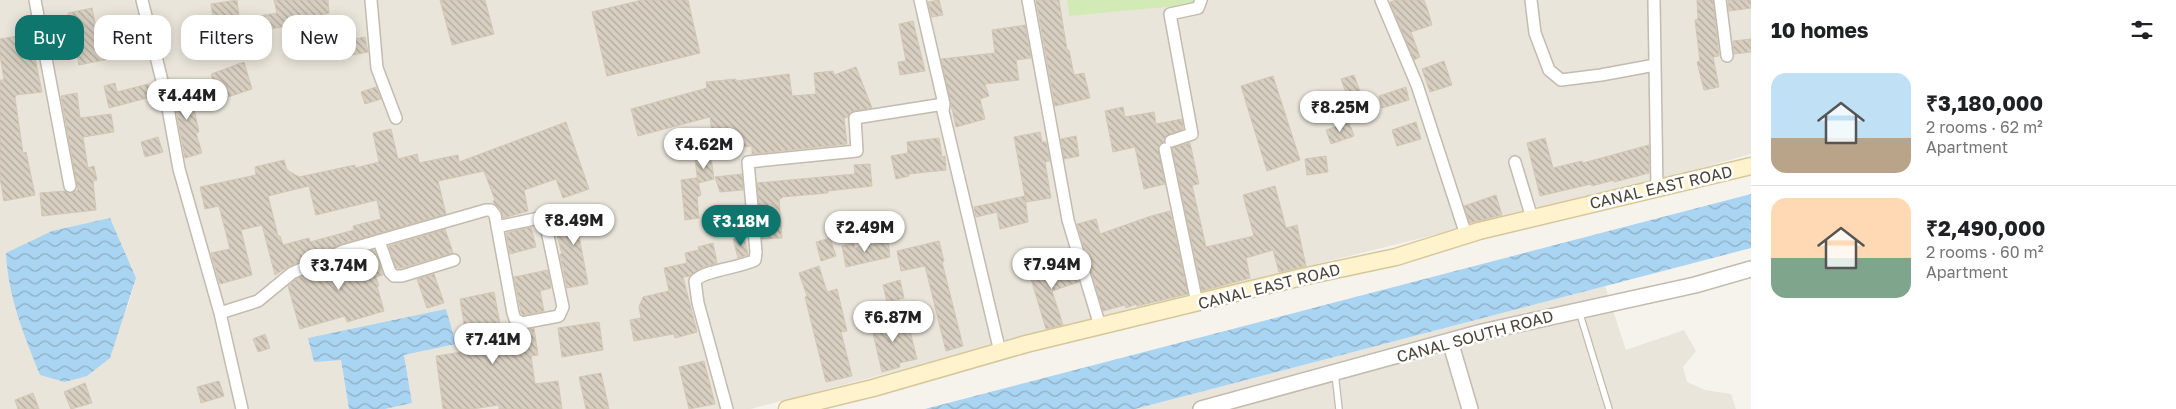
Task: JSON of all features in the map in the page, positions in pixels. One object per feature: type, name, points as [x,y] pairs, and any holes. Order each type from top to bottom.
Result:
[{"type":"main road","name":"CANAL EAST ROAD","points":[[787,409],[873,388],[1100,326],[1302,277],[1396,257],[1466,235],[1532,218],[1751,166]]},
{"type":"street","points":[[35,0],[70,186]]},
{"type":"street","points":[[142,0],[166,97],[179,169],[220,313],[242,409]]},
{"type":"street","points":[[371,0],[377,68],[396,118]]},
{"type":"street","points":[[920,0],[944,104],[943,111],[1000,352]]},
{"type":"street","points":[[1028,0],[1068,220],[1100,326]]},
{"type":"street","points":[[1197,303],[1168,145],[1192,134],[1170,14],[1198,8],[1201,0]]},
{"type":"street","points":[[1381,0],[1417,85],[1466,235]]},
{"type":"street","points":[[1531,0],[1534,32],[1549,70],[1561,80],[1655,65]]},
{"type":"street","points":[[1654,0],[1657,189]]},
{"type":"street","points":[[1720,0],[1727,56]]},
{"type":"street","points":[[727,409],[698,303],[695,281],[698,277],[732,269],[755,260],[756,252],[748,162],[857,151],[855,118],[944,104]]},
{"type":"street","points":[[1515,162],[1532,218]]},
{"type":"street","points":[[220,313],[258,301],[292,273],[343,252],[486,210],[492,210],[495,214],[497,227],[516,319],[522,323],[559,316],[563,307],[545,221],[539,218],[497,227]]},
{"type":"street","points":[[379,241],[390,272],[394,276],[402,276],[454,260]]},
{"type":"street","name":"CANAL SOUTH ROAD","points":[[1201,409],[1450,341],[1579,309],[1695,285],[1751,268]]},
{"type":"street","points":[[1450,341],[1470,409]]},
{"type":"lane","points":[[1579,309],[1609,409]]},
{"type":"lane","points":[[1335,373],[1339,409]]},
{"type":"shaded area","points":[[0,0],[1067,0],[1069,15],[1195,0],[1751,0],[1751,154],[1687,172],[1076,324],[751,409],[385,409],[412,403],[404,355],[456,344],[445,310],[341,360],[349,409],[0,409]],"holes":[[[110,218],[136,278],[127,309]]]},
{"type":"shaded area","points":[[1605,286],[1626,350],[1684,330],[1696,351],[1683,367],[1687,382],[1705,390],[1731,394],[1736,409],[1135,409]]},
{"type":"green space","points":[[1067,0],[1195,0],[1196,4],[1069,16]]},
{"type":"water","points":[[1751,194],[1751,248],[1135,409],[925,409]]},
{"type":"water","points":[[110,218],[136,278],[110,358],[87,376],[65,382],[40,375],[13,300],[6,253],[52,231]]},
{"type":"water","points":[[446,309],[456,344],[404,355],[412,403],[385,409],[349,409],[341,360],[314,362],[308,338]]},
{"type":"building","points":[[237,0],[239,15],[213,15],[211,4]]},
{"type":"building","points":[[274,0],[328,0],[329,13],[322,15],[282,15],[282,27],[272,28],[272,15],[265,15],[277,13]]},
{"type":"building","points":[[440,0],[485,0],[494,34],[452,45]]},
{"type":"building","points":[[642,0],[688,0],[700,53],[607,76],[592,12]]},
{"type":"building","points":[[939,0],[943,15],[932,17],[928,2]]},
{"type":"building","points":[[1036,0],[1059,0],[1067,50],[1069,50],[1074,75],[1084,73],[1090,98],[1055,106]]},
{"type":"building","points":[[1396,0],[1424,0],[1428,11],[1432,25],[1411,32],[1420,57],[1414,60],[1390,2]]},
{"type":"building","points":[[1697,0],[1713,0],[1719,56],[1713,57],[1719,87],[1704,90],[1697,62],[1700,61],[1695,20],[1698,19]]},
{"type":"building","points":[[1728,0],[1751,0],[1751,8],[1729,11]]},
{"type":"building","points":[[92,8],[94,18],[94,60],[104,60],[79,65],[78,60],[84,60],[84,15],[68,15],[68,13]]},
{"type":"building","points":[[913,21],[925,71],[900,75],[898,62],[906,61],[899,24]]},
{"type":"building","points":[[1025,25],[1031,58],[1016,60],[1019,80],[985,84],[989,96],[980,99],[985,119],[956,127],[941,59],[995,53],[992,30]]},
{"type":"building","points":[[15,36],[15,60],[35,60],[42,92],[16,95],[15,98],[23,153],[26,152],[35,195],[4,201],[0,178],[0,80],[4,80],[0,55],[0,39]]},
{"type":"building","points":[[365,37],[368,52],[356,54],[356,39]]},
{"type":"building","points":[[1751,39],[1751,52],[1734,54],[1733,41]]},
{"type":"building","points":[[1444,61],[1452,85],[1430,92],[1422,69]]},
{"type":"building","points":[[244,62],[252,89],[219,100],[211,74]]},
{"type":"building","points":[[856,67],[872,108],[853,111],[848,117],[844,118],[847,144],[752,154],[752,146],[714,151],[710,117],[638,136],[631,109],[707,88],[706,82],[736,79],[736,81],[789,74],[792,96],[816,94],[814,73],[833,71],[834,75]]},
{"type":"building","points":[[1354,75],[1361,94],[1348,98],[1341,79]]},
{"type":"building","points":[[1273,76],[1300,160],[1267,171],[1241,86]]},
{"type":"building","points":[[115,83],[117,92],[148,84],[151,97],[109,108],[104,86]]},
{"type":"building","points":[[189,85],[199,132],[196,133],[202,153],[185,158],[172,88]]},
{"type":"building","points":[[376,87],[381,99],[365,104],[361,92]]},
{"type":"building","points":[[1406,87],[1409,100],[1382,108],[1379,96]]},
{"type":"building","points":[[77,93],[80,118],[111,114],[114,132],[83,137],[88,168],[94,166],[97,180],[93,181],[96,210],[42,216],[40,193],[65,191],[71,193],[78,190],[61,96]]},
{"type":"building","points":[[1123,107],[1125,117],[1154,112],[1156,124],[1182,119],[1183,129],[1166,136],[1164,142],[1158,147],[1165,184],[1144,189],[1135,147],[1113,152],[1105,111]]},
{"type":"building","points":[[566,122],[589,189],[563,198],[556,179],[524,190],[528,211],[503,218],[501,210],[493,201],[495,200],[484,171],[438,181],[446,214],[341,244],[289,266],[275,275],[262,225],[241,230],[252,275],[220,284],[211,253],[230,249],[219,206],[205,209],[200,187],[256,175],[255,167],[284,160],[287,170],[299,177],[379,162],[373,133],[391,129],[398,159],[417,154],[419,163],[458,155],[459,162]],"holes":[[[309,186],[316,215],[377,200],[381,219],[353,226],[354,230],[310,242],[309,238],[283,245],[280,236],[278,236],[268,196]]]},
{"type":"building","points":[[1349,122],[1354,136],[1331,144],[1326,130]]},
{"type":"building","points":[[1416,122],[1421,139],[1397,146],[1392,130]]},
{"type":"building","points":[[1040,132],[1042,142],[1046,142],[1050,161],[1045,162],[1051,198],[1026,202],[1014,137]]},
{"type":"building","points":[[1076,136],[1079,156],[1064,159],[1061,139]]},
{"type":"building","points":[[158,137],[163,152],[145,157],[141,142]]},
{"type":"building","points":[[939,138],[942,157],[945,156],[946,170],[909,174],[909,176],[896,179],[891,156],[908,153],[907,142]]},
{"type":"building","points":[[1545,138],[1553,168],[1582,161],[1583,163],[1649,145],[1649,173],[1614,182],[1614,180],[1592,186],[1591,184],[1540,196],[1527,143]]},
{"type":"building","points":[[1190,143],[1199,184],[1192,185],[1206,247],[1254,236],[1243,195],[1275,186],[1286,228],[1297,225],[1306,266],[1279,272],[1273,250],[1246,258],[1250,278],[1202,291],[1172,148]]},
{"type":"building","points":[[1326,156],[1328,172],[1307,175],[1305,159]]},
{"type":"building","points":[[711,157],[714,179],[698,183],[695,159]]},
{"type":"building","points":[[870,164],[872,186],[828,191],[828,193],[782,197],[779,199],[782,238],[762,239],[757,183],[855,174],[854,165]]},
{"type":"building","points":[[742,174],[743,190],[720,192],[715,177]]},
{"type":"building","points":[[697,178],[701,195],[697,197],[699,218],[685,220],[681,180]]},
{"type":"building","points":[[1496,195],[1502,215],[1470,223],[1464,206]]},
{"type":"building","points":[[1025,196],[1028,222],[1000,229],[997,212],[976,217],[974,207]]},
{"type":"building","points":[[591,210],[597,231],[579,236],[588,284],[567,288],[560,254],[562,254],[553,220]]},
{"type":"building","points":[[1170,211],[1188,294],[1137,306],[1136,304],[1126,308],[1125,305],[1103,311],[1077,224],[1096,219],[1100,234]]},
{"type":"building","points":[[531,227],[536,247],[510,254],[506,233]]},
{"type":"building","points":[[445,229],[453,253],[396,268],[389,246]]},
{"type":"building","points":[[744,236],[748,255],[738,258],[733,239]]},
{"type":"building","points":[[830,238],[836,256],[821,261],[816,242]]},
{"type":"building","points":[[888,241],[890,257],[846,267],[842,246],[854,243],[855,248]]},
{"type":"building","points":[[939,241],[944,261],[942,262],[963,346],[946,351],[925,266],[901,271],[897,251]]},
{"type":"building","points":[[713,243],[717,263],[703,267],[690,276],[683,277],[697,332],[675,338],[674,334],[634,341],[630,320],[641,318],[639,307],[643,297],[669,291],[664,268],[687,263],[685,253],[699,250],[698,247]]},
{"type":"building","points":[[374,250],[383,275],[376,277],[384,311],[347,322],[345,316],[300,329],[288,286],[296,279],[346,258]]},
{"type":"building","points":[[1073,262],[1079,282],[1052,291],[1063,325],[1046,329],[1029,272],[1047,266],[1048,269]]},
{"type":"building","points":[[819,266],[827,292],[837,289],[847,331],[841,332],[852,376],[826,382],[805,297],[807,296],[799,273]]},
{"type":"building","points":[[548,270],[551,288],[540,291],[544,311],[523,315],[514,277]]},
{"type":"building","points":[[434,274],[444,303],[427,308],[417,279]]},
{"type":"building","points":[[900,280],[904,298],[887,302],[883,285]]},
{"type":"building","points":[[494,292],[501,329],[513,326],[523,330],[534,328],[538,355],[531,356],[535,384],[558,381],[562,409],[499,409],[499,405],[472,409],[443,409],[436,356],[462,352],[462,348],[468,348],[460,299]]},
{"type":"building","points":[[888,315],[890,324],[907,319],[917,359],[899,363],[900,367],[882,372],[870,320]]},
{"type":"building","points":[[599,322],[603,350],[562,357],[558,328]]},
{"type":"building","points":[[265,334],[270,348],[258,352],[253,339]]},
{"type":"building","points":[[704,361],[715,404],[689,409],[679,367]]},
{"type":"building","points":[[601,373],[609,409],[586,409],[579,377]]},
{"type":"building","points":[[219,381],[224,396],[201,403],[197,387]]},
{"type":"building","points":[[85,383],[92,403],[71,409],[64,392]]},
{"type":"building","points":[[33,393],[39,409],[18,409],[15,400]]}]
